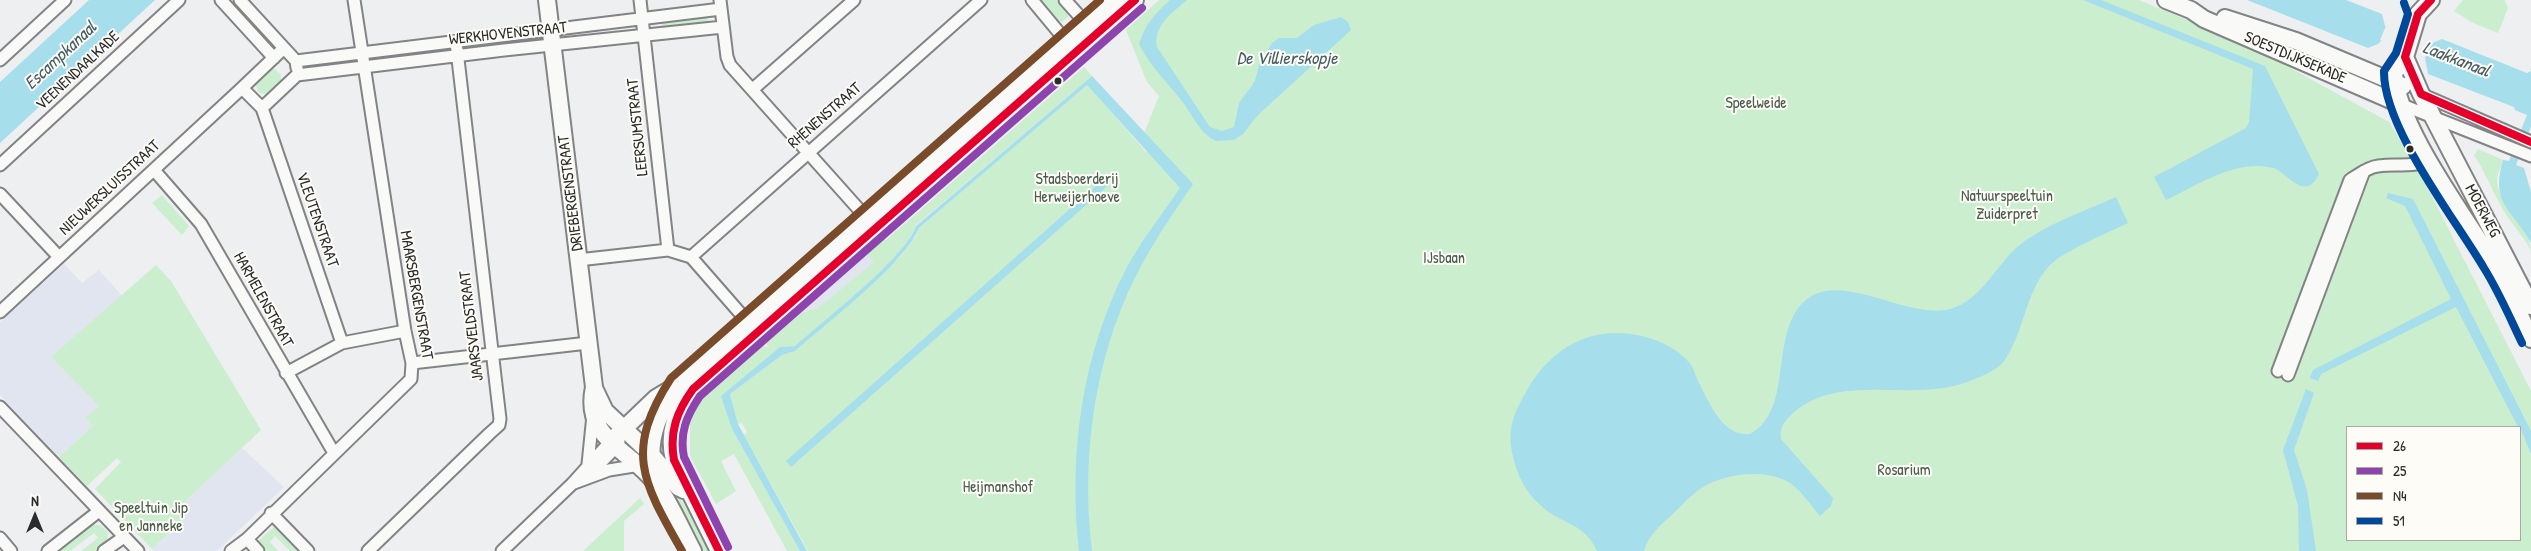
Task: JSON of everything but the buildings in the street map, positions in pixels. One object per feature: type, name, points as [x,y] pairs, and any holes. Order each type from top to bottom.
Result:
[{"type":"main road","name":"DRIEBERGENSTRAAT","points":[[548,0],[594,387],[593,415],[600,430],[613,445],[649,459]]},
{"type":"main road","points":[[1092,30],[1115,0]]},
{"type":"main road","points":[[613,445],[623,430],[656,398],[680,384],[752,328],[1071,47],[1136,0]]},
{"type":"main road","name":"SOESTDIJKSEKADE","points":[[2166,0],[2190,10],[2204,19],[2400,104]]},
{"type":"main road","points":[[2394,82],[2396,68],[2406,48],[2416,7],[2431,0]]},
{"type":"main road","name":"SOESTDIJKSEKADE","points":[[2190,10],[2209,12],[2296,41],[2421,94]]},
{"type":"main road","name":"MOERWEG","points":[[2406,48],[2421,94],[2531,306]]},
{"type":"main road","name":"MOERWEG","points":[[2394,82],[2400,104],[2429,161],[2495,267],[2531,339]]},
{"type":"main road","points":[[719,551],[674,460],[670,441],[675,419],[686,398],[752,328]]},
{"type":"main road","points":[[649,459],[654,435],[664,405],[680,384]]},
{"type":"main road","name":"DRIEBERGENSTRAAT","points":[[594,387],[605,411],[649,459],[678,487],[690,493]]},
{"type":"main road","points":[[649,459],[670,441]]},
{"type":"main road","name":"DRIEBERGENSTRAAT","points":[[649,459],[656,482],[694,551]]},
{"type":"street","points":[[0,60],[65,0]]},
{"type":"street","name":"VEENENDAALKADE","points":[[0,165],[178,0]]},
{"type":"street","points":[[221,0],[274,58]]},
{"type":"street","points":[[240,0],[296,62],[297,75],[262,108],[242,88]]},
{"type":"street","name":"MAARSBERGENSTRAAT","points":[[232,551],[247,539],[271,513],[411,379],[412,363],[404,331],[354,0]]},
{"type":"street","name":"LEERSUMSTRAAT","points":[[640,0],[668,250]]},
{"type":"street","points":[[752,89],[854,0]]},
{"type":"street","name":"RHENENSTRAAT","points":[[691,257],[981,0]]},
{"type":"street","points":[[1032,0],[1071,47]]},
{"type":"street","points":[[1065,0],[1092,30]]},
{"type":"street","points":[[721,4],[728,60],[808,153],[872,223]]},
{"type":"street","name":"WERKHOVENSTRAAT","points":[[297,75],[457,56],[552,38],[642,17],[721,4]]},
{"type":"street","name":"WERKHOVENSTRAAT","points":[[296,62],[456,42],[644,35],[723,27]]},
{"type":"street","name":"JAARSVELDSTRAAT","points":[[368,551],[498,425],[500,419],[456,42]]},
{"type":"street","name":"NIEUWERSLUISSTRAAT","points":[[0,312],[284,48]]},
{"type":"street","points":[[2421,94],[2525,140]]},
{"type":"street","points":[[2400,104],[2522,152]]},
{"type":"street","name":"VLEUTENSTRAAT","points":[[262,108],[342,342]]},
{"type":"street","points":[[2364,171],[2318,297],[2283,373],[2304,303],[2350,180],[2364,171],[2378,166],[2405,167],[2429,161]]},
{"type":"street","name":"HARMELENSTRAAT","points":[[154,170],[201,224],[334,453]]},
{"type":"street","points":[[0,194],[59,257]]},
{"type":"street","points":[[578,260],[668,250],[691,257],[752,328]]},
{"type":"street","points":[[2304,303],[2318,297]]},
{"type":"street","points":[[286,373],[342,342],[404,331]]},
{"type":"street","points":[[412,363],[588,343]]},
{"type":"street","points":[[0,407],[138,551]]},
{"type":"street","points":[[588,464],[593,415]]},
{"type":"street","points":[[586,478],[613,445]]},
{"type":"street","points":[[502,551],[572,484],[588,464],[613,445]]},
{"type":"street","points":[[572,484],[616,468],[649,459]]},
{"type":"street","points":[[48,551],[99,511]]},
{"type":"street","points":[[271,513],[308,551]]},
{"type":"street","points":[[104,551],[124,537]]},
{"type":"street","points":[[0,538],[11,551]]},
{"type":"street","points":[[247,539],[258,551]]},
{"type":"shaded area","points":[[863,249],[875,262],[818,308],[790,316],[795,309]]},
{"type":"shaded area","points":[[64,264],[82,283],[99,270],[122,296],[51,357],[99,406],[93,426],[59,457],[0,395],[0,322]]},
{"type":"shaded area","points":[[242,448],[284,487],[217,551],[154,551],[152,549],[184,520],[175,511]]},
{"type":"green space","points":[[1041,0],[1056,0],[1068,14],[1068,17],[1062,22],[1059,21]]},
{"type":"green space","points":[[1159,0],[2139,0],[2277,57],[2292,69],[2389,122],[2421,175],[2531,391],[2531,551],[808,551],[744,435],[747,432],[742,423],[738,424],[730,394],[782,355],[791,352],[901,256],[916,236],[919,228],[1087,84],[1146,152],[1148,150],[1167,172],[1143,136],[1159,96],[1147,82],[1126,30]]},
{"type":"green space","points":[[2463,0],[2505,0],[2508,8],[2498,33],[2473,23],[2454,11]]},
{"type":"green space","points":[[707,15],[708,22],[662,27],[661,21]]},
{"type":"green space","points":[[1084,67],[1092,76],[916,225],[909,239],[897,254],[863,288],[795,346],[780,347],[722,396],[732,429],[800,551],[787,551],[734,454],[721,461],[736,491],[716,504],[690,456],[690,420],[696,405],[762,345],[769,348],[765,342],[773,330],[790,316],[818,308],[874,262],[863,249],[880,234],[886,240]]},
{"type":"green space","points":[[275,69],[281,75],[281,84],[269,95],[259,93],[255,83],[267,70]]},
{"type":"green space","points":[[2478,149],[2503,160],[2497,179],[2499,192],[2526,234],[2531,251],[2502,208],[2474,155]]},
{"type":"green space","points":[[162,195],[189,226],[182,235],[152,203]]},
{"type":"green space","name":"Speeltuin Jip en Janneke","points":[[156,265],[171,281],[261,430],[175,511],[184,519],[152,549],[95,489],[121,462],[117,458],[87,486],[59,457],[93,426],[86,418],[99,406],[51,357]]},
{"type":"green space","points":[[670,481],[712,551],[704,551],[667,483]]},
{"type":"green space","points":[[640,498],[644,504],[624,521],[624,551],[583,551]]},
{"type":"green space","points":[[92,525],[100,525],[108,532],[107,541],[94,551],[81,551],[98,538],[94,533],[70,551],[56,551]]},
{"type":"green space","points":[[274,527],[298,551],[290,551],[275,536],[270,542],[278,551],[267,551],[257,542]]},
{"type":"water","name":"Escampkanaal","points":[[89,0],[155,0],[0,143],[0,82]]},
{"type":"water","name":"De Villierskopje","points":[[1170,0],[1187,0],[1161,26],[1158,32],[1157,47],[1210,127],[1222,131],[1234,127],[1239,103],[1255,81],[1259,65],[1272,43],[1279,38],[1297,38],[1314,25],[1341,17],[1348,22],[1351,30],[1258,115],[1243,134],[1234,140],[1216,141],[1200,128],[1181,100],[1153,66],[1139,44],[1151,20]]},
{"type":"water","points":[[2083,0],[2101,0],[2265,66],[2319,174],[2314,182],[2309,186],[2298,185],[2274,168],[2247,167],[2212,177],[2166,200],[2154,177],[2246,128],[2249,122],[2253,69]]},
{"type":"water","name":"Laakkanaal","points":[[2247,0],[2346,0],[2382,14],[2386,30],[2429,47],[2432,43],[2442,39],[2527,73],[2531,71],[2531,127],[2516,165],[2524,168],[2531,192],[2531,243],[2505,205],[2499,187],[2503,160],[2509,161],[2527,115],[2515,110],[2514,107],[2428,74],[2425,58],[2382,40],[2368,48]]},
{"type":"water","points":[[1092,76],[1193,184],[1151,248],[1129,291],[1115,326],[1104,362],[1096,400],[1088,476],[1092,551],[1079,551],[1076,515],[1077,442],[1089,369],[1099,334],[1127,267],[1180,188],[1087,85],[919,228],[898,258],[845,309],[795,351],[782,355],[730,394],[738,424],[807,551],[800,551],[732,429],[721,396],[780,347],[795,346],[843,305],[897,255],[916,226]]},
{"type":"water","points":[[1107,176],[1112,182],[791,467],[786,461]]},
{"type":"water","points":[[2388,193],[2413,199],[2531,431],[2531,454],[2521,426],[2517,426],[2456,307],[2321,374],[2318,381],[2310,378],[2313,370],[2451,299],[2405,206],[2386,198]]},
{"type":"water","points":[[2116,197],[2128,223],[2075,248],[2049,266],[2035,288],[2012,347],[1998,367],[1973,380],[1940,388],[1852,391],[1831,394],[1811,401],[1787,419],[1783,424],[1781,439],[1833,498],[1831,506],[1820,516],[1803,495],[1788,482],[1762,474],[1740,475],[1718,480],[1696,492],[1655,531],[1644,551],[1597,551],[1585,533],[1555,516],[1537,502],[1527,490],[1520,477],[1511,448],[1511,430],[1520,402],[1536,376],[1548,362],[1576,342],[1592,336],[1609,333],[1627,333],[1663,343],[1690,363],[1708,401],[1721,421],[1736,432],[1750,434],[1764,422],[1773,407],[1788,330],[1795,313],[1807,299],[1821,292],[1838,290],[1855,292],[1929,310],[1946,310],[1957,307],[1982,288],[2010,254],[2032,236],[2060,221]]},
{"type":"water","points":[[2306,389],[2314,393],[2294,450],[2307,490],[2316,551],[2299,551],[2298,506],[2283,450]]},
{"type":"pier","points":[[2385,28],[2430,47],[2425,58],[2380,40]]},
{"type":"transit line","name":"N4","points":[[682,551],[657,505],[644,466],[643,446],[647,426],[656,404],[671,378],[1100,0]]},
{"type":"transit line","name":"26","points":[[719,551],[674,460],[673,440],[676,422],[683,405],[693,389],[1135,0]]},
{"type":"transit line","name":"26","points":[[2431,0],[2418,14],[2405,57],[2421,94],[2531,142]]},
{"type":"transit line","name":"51","points":[[2404,3],[2408,14],[2396,53],[2384,71],[2387,94],[2395,119],[2439,199],[2489,277],[2522,343]]},
{"type":"transit line","name":"25","points":[[728,547],[684,457],[683,432],[691,410],[700,396],[1142,8]]},
{"type":"park label","name":"Speelweide","points":[[1756,104]]},
{"type":"park label","name":"Stadsboerderij Herweijerhoeve","points":[[1077,189]]},
{"type":"park label","name":"Natuurspeeltuin Zuiderpret","points":[[2007,206]]},
{"type":"park label","name":"IJsbaan","points":[[1444,259]]},
{"type":"park label","name":"Rosarium","points":[[1904,471]]},
{"type":"park label","name":"Heijmanshof","points":[[998,488]]}]
